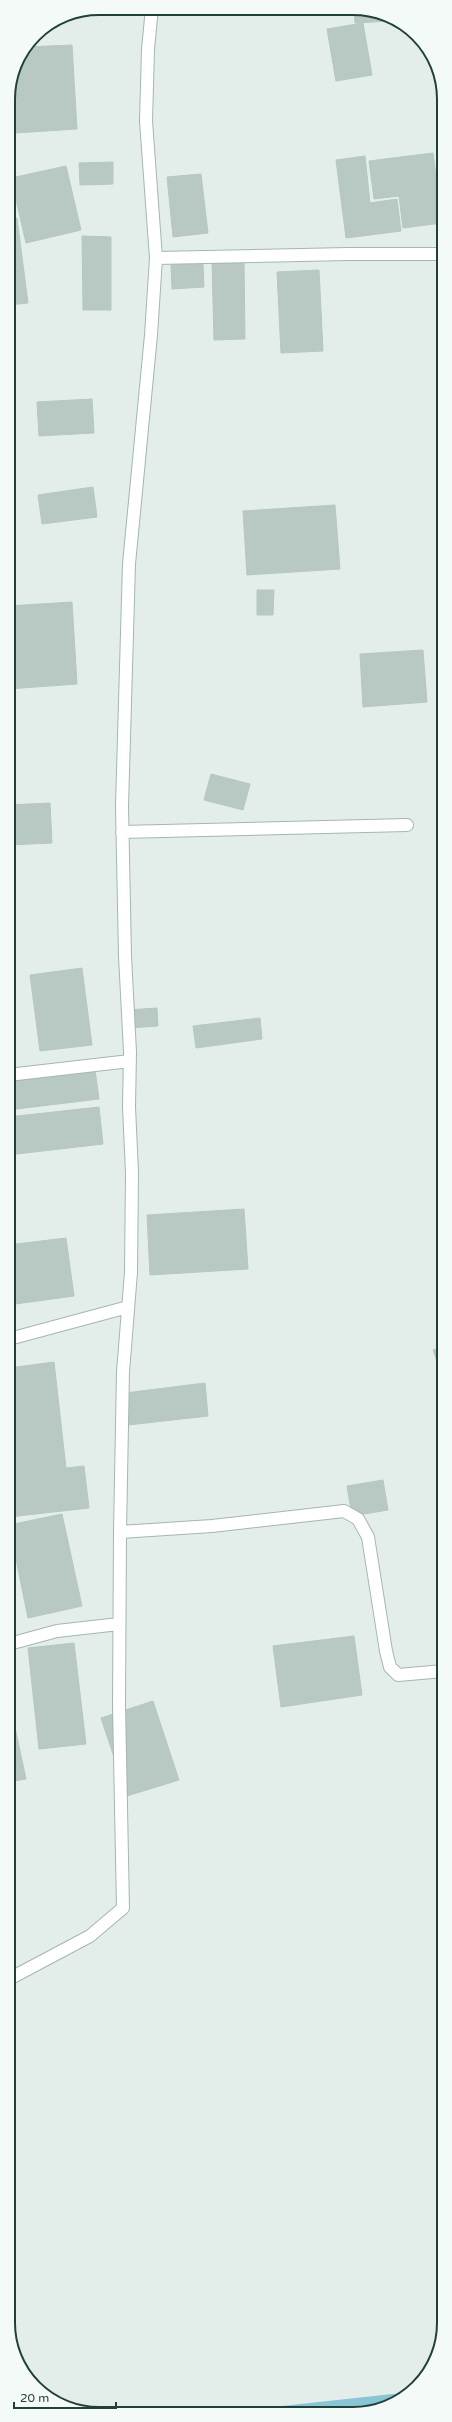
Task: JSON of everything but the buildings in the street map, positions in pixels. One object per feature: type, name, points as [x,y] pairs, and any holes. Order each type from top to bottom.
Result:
[{"type":"street","points":[[15,1976],[90,1936],[123,1908],[119,1624],[120,1532],[123,1372],[131,1272],[130,1061],[125,956],[122,832],[129,564],[151,335],[156,258],[146,121],[148,49],[151,15]]},
{"type":"street","points":[[156,258],[348,254],[437,254]]},
{"type":"street","points":[[122,832],[407,825]]},
{"type":"street","points":[[15,1074],[130,1061]]},
{"type":"street","points":[[15,1338],[128,1307]]},
{"type":"street","points":[[120,1532],[212,1526],[344,1511],[358,1519],[368,1537],[386,1651],[390,1667],[398,1675],[437,1672]]},
{"type":"street","points":[[15,1642],[58,1631],[119,1624]]},
{"type":"waterway","points":[[319,2407],[388,2400]]}]
